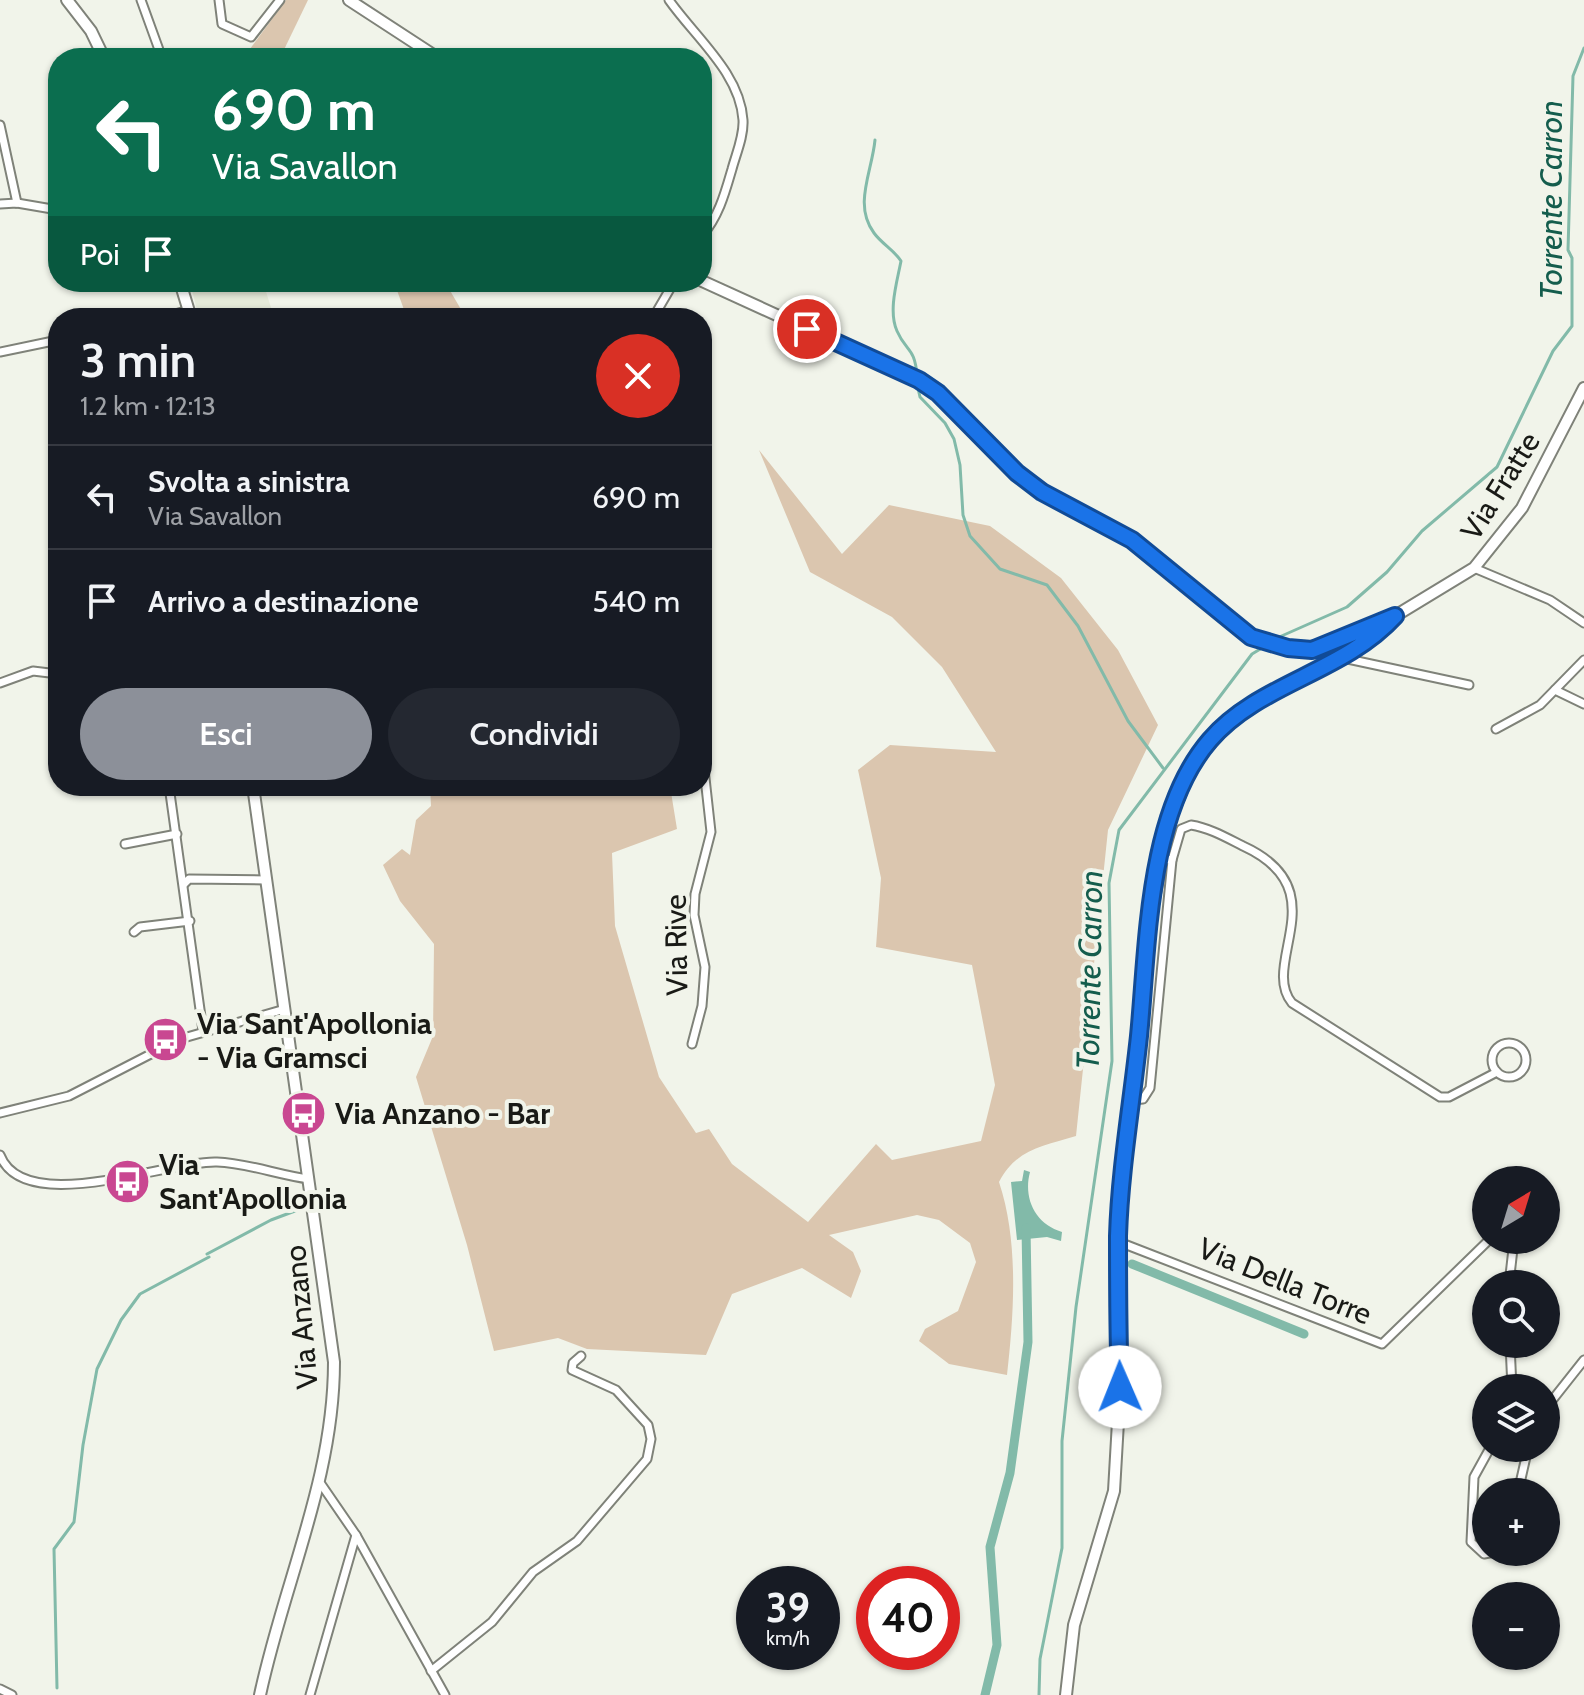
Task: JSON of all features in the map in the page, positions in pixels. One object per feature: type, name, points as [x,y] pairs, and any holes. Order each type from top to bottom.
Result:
[{"type":"main road","points":[[349,0],[423,48]]},
{"type":"main road","points":[[69,1],[98,48]]},
{"type":"main road","points":[[712,286],[915,379],[944,398],[1029,482],[1132,540],[1251,637],[1300,651],[1324,647],[1395,616]]},
{"type":"main road","name":"Via Fratte","points":[[1395,616],[1474,568],[1522,508],[1584,388]]},
{"type":"main road","points":[[1066,1695],[1074,1625],[1114,1491],[1120,1387],[1119,1242],[1132,1100],[1150,918],[1160,859],[1183,780],[1211,738],[1237,714],[1343,658],[1378,635],[1395,616]]},
{"type":"main road","name":"Via Anzano","points":[[254,796],[334,1354],[331,1431],[321,1484],[260,1695]]},
{"type":"street","points":[[141,0],[158,48]]},
{"type":"street","points":[[219,0],[222,24],[251,37],[280,0]]},
{"type":"street","points":[[669,0],[708,48]]},
{"type":"street","points":[[712,53],[734,89],[743,118],[743,131],[722,204],[712,220]]},
{"type":"street","points":[[0,125],[17,203]]},
{"type":"street","points":[[0,204],[17,203],[48,208]]},
{"type":"street","points":[[0,352],[48,342]]},
{"type":"street","points":[[1474,568],[1550,600],[1584,623]]},
{"type":"street","points":[[1343,658],[1469,685]]},
{"type":"street","points":[[1496,729],[1540,705],[1584,660]]},
{"type":"street","points":[[0,683],[33,671],[48,673]]},
{"type":"street","points":[[1555,690],[1584,704]]},
{"type":"street","points":[[171,796],[203,1031]]},
{"type":"street","name":"Via Rive","points":[[692,1044],[702,1006],[705,967],[694,915],[695,894],[711,832],[707,796]]},
{"type":"street","points":[[1132,1100],[1143,1099],[1150,1088],[1172,860],[1177,836],[1181,829],[1191,825],[1210,830],[1269,861],[1285,882],[1293,918],[1284,981],[1286,996],[1440,1097],[1449,1097],[1497,1072]]},
{"type":"street","points":[[125,844],[177,834]]},
{"type":"street","points":[[1160,859],[1172,860]]},
{"type":"street","points":[[184,884],[189,879],[266,880]]},
{"type":"street","points":[[134,932],[140,927],[190,921]]},
{"type":"street","points":[[0,1113],[83,1091],[166,1046],[203,1031],[285,1009]]},
{"type":"street","points":[[1514,1044],[1523,1050],[1526,1061],[1522,1071],[1507,1077],[1497,1072],[1493,1057],[1498,1048],[1514,1044]]},
{"type":"street","points":[[0,1155],[2,1167],[51,1185],[216,1162],[309,1179]]},
{"type":"street","name":"Via Della Torre","points":[[1119,1242],[1382,1344],[1475,1254]]},
{"type":"street","points":[[431,1671],[492,1622],[533,1572],[577,1541],[647,1459],[651,1439],[648,1425],[616,1390],[572,1370],[573,1363],[581,1356]]},
{"type":"street","points":[[1560,1390],[1584,1360]]},
{"type":"street","points":[[321,1484],[356,1535],[445,1695]]},
{"type":"street","points":[[1472,1520],[1472,1543]]},
{"type":"street","points":[[310,1695],[356,1535]]},
{"type":"street","points":[[0,1689],[12,1695]]},
{"type":"shaded area","points":[[286,0],[308,0],[285,48],[251,48]]},
{"type":"shaded area","points":[[192,292],[266,292],[271,308],[196,308]]},
{"type":"shaded area","points":[[398,292],[451,292],[460,308],[403,308]]},
{"type":"shaded area","points":[[759,450],[842,554],[889,505],[990,526],[1061,578],[1118,650],[1158,725],[1108,830],[1076,1136],[1032,1150],[1014,1162],[999,1182],[1012,1253],[1013,1303],[1007,1375],[949,1364],[919,1341],[925,1329],[958,1311],[976,1262],[970,1243],[939,1220],[917,1215],[829,1235],[853,1252],[861,1271],[851,1298],[802,1268],[732,1294],[706,1355],[587,1349],[558,1338],[494,1351],[467,1245],[416,1077],[433,1036],[434,944],[400,901],[383,865],[402,849],[410,855],[416,820],[431,806],[430,796],[672,796],[677,829],[612,853],[615,926],[659,1077],[696,1133],[709,1129],[732,1164],[808,1222],[876,1144],[892,1160],[981,1141],[995,1085],[972,965],[876,947],[881,878],[858,770],[890,745],[996,752],[942,667],[892,617],[810,572]]},
{"type":"shaded area","points":[[1024,1170],[1030,1172],[1028,1191],[1033,1209],[1045,1223],[1062,1232],[1061,1241],[1047,1237],[1017,1240],[1011,1182],[1022,1181]]},
{"type":"waterway","name":"Torrente Carron","points":[[1277,638],[1347,607],[1387,572],[1422,531],[1497,467],[1553,351],[1572,326],[1572,258],[1568,250],[1573,76],[1584,48]]},
{"type":"waterway","points":[[875,140],[864,200],[865,211],[874,233],[901,261],[894,296],[894,323],[912,355],[917,376]]},
{"type":"waterway","points":[[917,384],[920,397],[945,423],[954,439],[960,465],[963,515],[970,536],[1000,569],[1047,585],[1078,626],[1128,721],[1163,768]]},
{"type":"waterway","name":"Torrente Carron","points":[[1039,1695],[1040,1659],[1062,1548],[1062,1441],[1076,1307],[1112,1061],[1109,883],[1119,830],[1252,654],[1267,645]]},
{"type":"waterway","points":[[207,1254],[271,1220],[303,1208]]},
{"type":"waterway","points":[[985,1695],[997,1645],[990,1547],[1010,1473],[1028,1342],[1026,1228]]},
{"type":"waterway","points":[[57,1688],[54,1549],[74,1522],[83,1445],[97,1369],[121,1320],[140,1294],[209,1257]]},
{"type":"waterway","points":[[1132,1264],[1304,1334]]},
{"type":"place","name":"Via Sant'Apollonia - Via Gramsci","points":[[166,1040]]},
{"type":"place","name":"Via Anzano - Bar","points":[[304,1113]]},
{"type":"place","name":"Via Sant'Apollonia","points":[[128,1181]]},
{"type":"route","points":[[807,329],[919,380],[938,393],[1017,473],[1042,492],[1132,540],[1251,637],[1300,651],[1312,650],[1395,616],[1378,635],[1343,658],[1237,714],[1211,738],[1183,780],[1163,844],[1150,918],[1118,1237],[1120,1387]]}]
